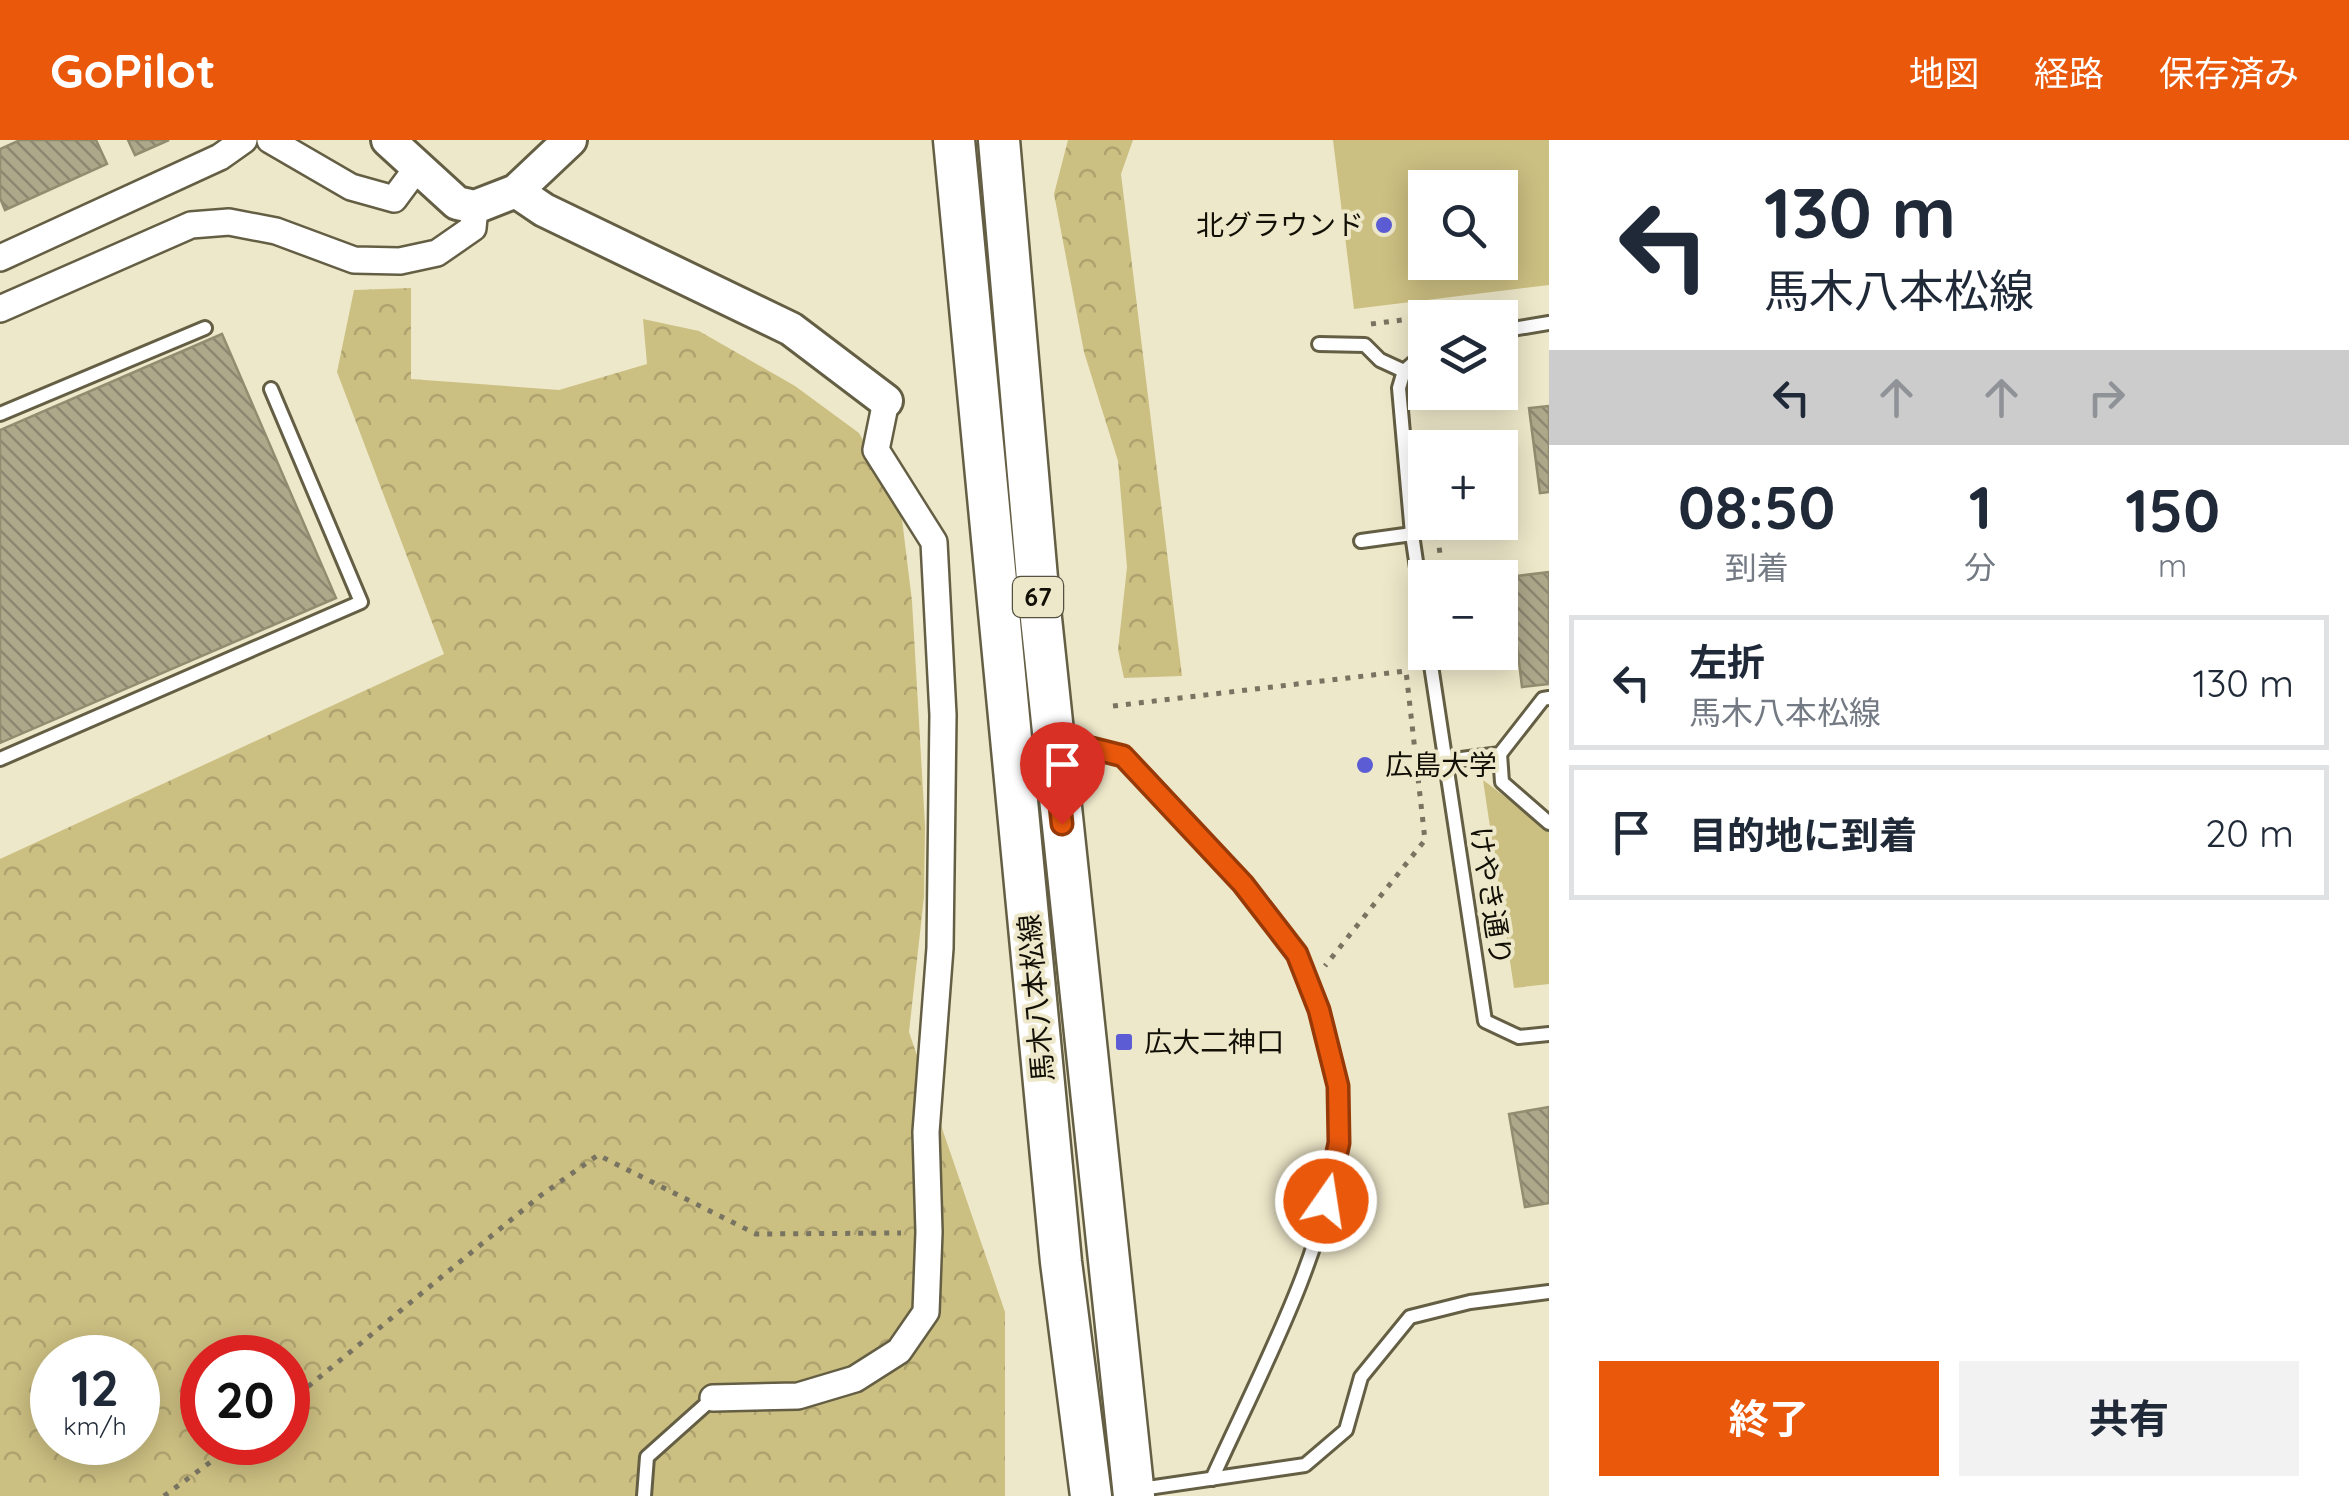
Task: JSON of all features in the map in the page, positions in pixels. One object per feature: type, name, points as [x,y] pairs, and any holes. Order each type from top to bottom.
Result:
[{"type":"main road","name":"馬木八本松線","points":[[954,140],[1059,1242],[1090,1496]]},
{"type":"main road","name":"馬木八本松線","points":[[999,140],[1038,590],[1134,1493]]},
{"type":"street","points":[[0,258],[220,156],[244,140]]},
{"type":"street","points":[[270,140],[351,186],[394,200],[417,168]]},
{"type":"street","points":[[388,140],[457,203],[475,207],[516,191],[570,140]]},
{"type":"street","points":[[516,191],[544,210],[791,328],[886,401],[876,450],[934,542],[943,715],[940,948],[926,1132],[926,1312],[899,1351],[855,1379],[798,1396],[713,1398]]},
{"type":"street","points":[[0,309],[190,226],[229,222],[276,230],[354,260],[400,261],[437,253],[473,228],[475,207]]},
{"type":"lane","points":[[1518,327],[1549,323]]},
{"type":"lane","points":[[0,414],[204,328]]},
{"type":"lane","points":[[1319,344],[1365,344],[1380,360],[1404,371]]},
{"type":"lane","points":[[1408,368],[1399,388],[1408,489]]},
{"type":"lane","points":[[0,760],[361,602],[272,389]]},
{"type":"lane","points":[[1361,541],[1408,535]]},
{"type":"lane","name":"けやき通り","points":[[1433,670],[1484,1020],[1519,1037],[1549,1034]]},
{"type":"lane","points":[[1549,698],[1543,699],[1500,754],[1502,782],[1549,824]]},
{"type":"lane","points":[[1054,748],[1079,745],[1123,756],[1243,884],[1297,954],[1338,1086],[1339,1143],[1319,1230],[1272,1347],[1212,1478]]},
{"type":"lane","points":[[1446,761],[1500,754]]},
{"type":"lane","points":[[1134,1493],[1305,1465],[1346,1430],[1361,1378],[1410,1317],[1470,1302],[1549,1292]]},
{"type":"lane","points":[[644,1496],[647,1456],[713,1398]]},
{"type":"path","points":[[1357,325],[1408,319]]},
{"type":"path","points":[[1113,706],[1406,671],[1425,840],[1310,986]]},
{"type":"path","points":[[310,1385],[540,1196],[598,1155],[756,1234],[929,1232]]},
{"type":"path","points":[[164,1496],[206,1465]]},
{"type":"green space","points":[[1068,140],[1133,140],[1121,174],[1182,676],[1124,678],[1118,650],[1127,567],[1118,461],[1084,352],[1054,194]]},
{"type":"green space","name":"北グラウンド","points":[[1333,140],[1549,140],[1549,285],[1354,309]]},
{"type":"green space","points":[[411,288],[411,379],[559,390],[647,364],[643,319],[699,331],[795,386],[859,433],[901,511],[912,601],[925,825],[924,897],[909,1032],[1005,1312],[1005,1496],[0,1496],[0,859],[444,654],[337,372],[354,290]]},
{"type":"green space","points":[[1483,780],[1549,830],[1549,984],[1514,988]]},
{"type":"building","points":[[20,140],[96,140],[107,164],[5,210],[0,198],[0,149]]},
{"type":"building","points":[[128,140],[169,140],[135,155]]},
{"type":"building","points":[[222,334],[336,598],[0,743],[0,430]]},
{"type":"building","points":[[1549,406],[1549,492],[1540,493],[1529,408]]},
{"type":"building","points":[[1549,572],[1549,684],[1522,687],[1518,576]]},
{"type":"building","points":[[1549,1107],[1549,1203],[1525,1207],[1509,1114]]},
{"type":"place","name":"北グラウンド","points":[[1384,225]]},
{"type":"place","name":"広島大学","points":[[1365,765]]},
{"type":"place","name":"広大二神口","points":[[1124,1042]]},
{"type":"route","points":[[1062,824],[1054,748],[1079,745],[1123,756],[1243,884],[1297,954],[1319,1010],[1338,1086],[1339,1143],[1326,1201]]}]
